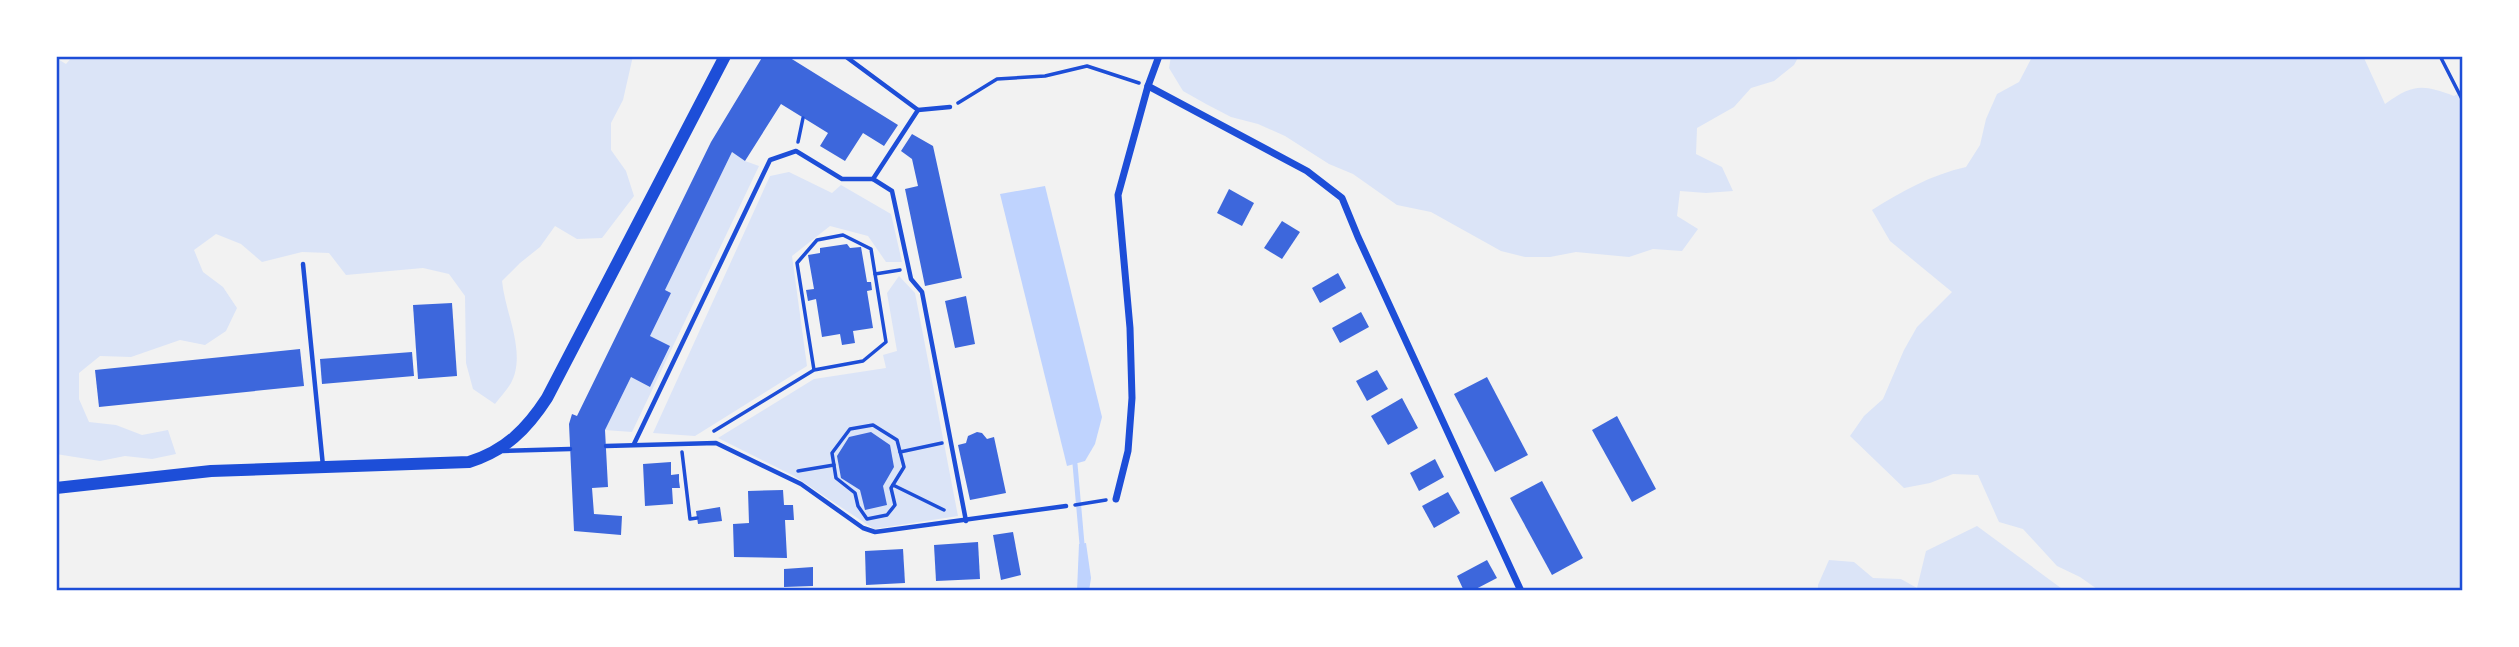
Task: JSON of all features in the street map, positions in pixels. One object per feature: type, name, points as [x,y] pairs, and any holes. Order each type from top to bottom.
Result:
[{"type":"street","points":[[56,488],[211,471],[469,462],[498,451],[523,431],[547,398],[725,56]]},
{"type":"street","points":[[1116,499],[1128,451],[1132,398],[1130,328],[1118,195],[1159,56]]},
{"type":"street","points":[[1149,86],[1307,171],[1342,198],[1521,591]]},
{"type":"lane","points":[[845,56],[918,110],[950,107]]},
{"type":"lane","points":[[873,179],[918,110]]},
{"type":"lane","points":[[634,443],[770,160],[796,150],[842,179],[873,179],[892,191],[911,279],[922,292],[966,521]]},
{"type":"lane","points":[[303,264],[323,467]]},
{"type":"lane","points":[[606,446],[634,443],[716,443],[801,484],[863,528],[875,531],[1066,506]]},
{"type":"lane","points":[[498,451],[570,449]]},
{"type":"path","points":[[2440,56],[2463,101]]},
{"type":"path","points":[[950,107],[997,79],[1045,76],[1087,66],[1149,86]]},
{"type":"path","points":[[796,150],[803,118]]},
{"type":"path","points":[[694,443],[814,370],[863,361],[886,342],[871,249],[843,235],[817,240],[797,262],[814,370]]},
{"type":"path","points":[[875,274],[890,271]]},
{"type":"path","points":[[873,425],[897,440],[904,467],[891,488],[895,505],[887,516],[867,519],[858,506],[855,494],[836,478],[834,465],[832,453],[850,429],[873,425]]},
{"type":"path","points":[[900,452],[951,442]]},
{"type":"path","points":[[681,443],[690,519],[697,518]]},
{"type":"path","points":[[781,474],[834,465]]},
{"type":"path","points":[[680,481],[685,480]]},
{"type":"path","points":[[893,485],[966,521]]},
{"type":"path","points":[[1088,503],[1116,499]]},
{"type":"shaded area","points":[[73,56],[633,56],[623,100],[611,123],[611,150],[626,171],[634,196],[602,238],[577,239],[555,226],[540,247],[502,281],[517,359],[511,383],[495,404],[473,389],[466,363],[465,296],[449,274],[423,268],[346,275],[329,253],[302,252],[262,262],[241,244],[216,234],[194,250],[203,272],[223,287],[237,308],[226,331],[205,345],[180,340],[131,357],[100,356],[79,373],[79,399],[89,422],[116,425],[142,435],[168,430],[176,454],[152,459],[125,456],[100,461],[56,454],[56,58],[66,64]]},
{"type":"shaded area","points":[[1171,56],[1799,56],[1794,65],[1774,81],[1751,88],[1734,107],[1697,128],[1696,154],[1722,167],[1733,191],[1680,191],[1677,216],[1698,229],[1682,251],[1653,249],[1629,257],[1576,252],[1550,257],[1525,257],[1501,251],[1431,212],[1397,205],[1353,174],[1329,164],[1285,136],[1258,124],[1231,117],[1183,91],[1169,68]]},
{"type":"shaded area","points":[[2030,56],[2361,56],[2385,104],[2418,88],[2434,89],[2454,96],[2463,91],[2463,591],[2100,591],[2057,566],[2023,529],[1999,522],[1978,475],[1953,474],[1930,483],[1904,488],[1850,436],[1864,416],[1883,399],[1917,327],[1952,292],[1890,241],[1872,210],[1917,184],[1966,167],[1980,145],[1986,119],[1997,94],[2019,82]]},
{"type":"shaded area","points":[[732,152],[759,166],[632,432],[605,430],[631,377],[650,387],[670,347],[650,336],[671,293],[665,290]]},
{"type":"shaded area","points":[[789,172],[832,193],[841,185],[891,214],[902,262],[886,262],[868,236],[830,226],[792,256],[807,366],[695,436],[653,433],[770,176]]},
{"type":"shaded area","points":[[899,276],[915,293],[958,516],[874,529],[794,476],[718,438],[814,379],[886,368],[883,355],[897,351],[887,293]]},
{"type":"shaded area","points":[[1977,526],[2065,591],[1818,591],[1829,560],[1854,562],[1873,578],[1901,579],[1917,588],[1926,551]]},
{"type":"water","points":[[1045,186],[1102,417],[1095,444],[1085,461],[1067,466],[1000,194]]},
{"type":"water","points":[[1086,543],[1091,578],[1089,591],[1077,591],[1079,544]]},
{"type":"building","points":[[763,56],[787,56],[898,125],[884,146],[863,133],[845,161],[820,146],[828,133],[781,104],[745,161],[732,152],[665,290],[671,293],[650,336],[670,346],[650,387],[631,377],[605,430],[608,487],[592,488],[594,514],[622,516],[621,535],[574,531],[569,424],[572,414],[577,416],[711,142]]},
{"type":"building","points":[[912,134],[933,146],[962,278],[925,286],[905,189],[918,186],[912,159],[901,151]]},
{"type":"building","points":[[1229,189],[1254,203],[1242,226],[1217,213]]},
{"type":"building","points":[[1282,221],[1300,232],[1282,259],[1264,248]]},
{"type":"building","points":[[847,244],[850,248],[861,247],[867,282],[871,282],[872,290],[867,291],[873,328],[853,331],[855,343],[842,345],[840,334],[822,337],[816,299],[808,301],[806,290],[814,289],[808,255],[820,253],[820,248]]},
{"type":"building","points":[[1338,273],[1346,288],[1320,303],[1312,288]]},
{"type":"building","points":[[966,296],[975,344],[955,348],[945,301]]},
{"type":"building","points":[[452,303],[457,376],[418,379],[413,305]]},
{"type":"building","points":[[1361,312],[1369,327],[1340,343],[1332,328]]},
{"type":"building","points":[[300,349],[304,386],[99,407],[95,370]]},
{"type":"building","points":[[412,352],[414,376],[322,384],[320,359]]},
{"type":"building","points":[[1377,370],[1388,389],[1367,401],[1356,381]]},
{"type":"building","points":[[1487,377],[1528,455],[1495,472],[1454,394]]},
{"type":"building","points":[[1402,398],[1418,428],[1388,445],[1371,416]]},
{"type":"building","points":[[1617,416],[1656,489],[1632,502],[1592,430]]},
{"type":"building","points":[[871,432],[890,445],[894,467],[883,486],[887,505],[865,510],[860,490],[841,478],[837,456],[849,437]]},
{"type":"building","points":[[977,432],[987,439],[994,437],[1006,493],[970,500],[958,445],[966,443],[968,436]]},
{"type":"building","points":[[1435,459],[1444,477],[1419,491],[1410,473]]},
{"type":"building","points":[[671,462],[671,475],[679,474],[680,488],[672,488],[673,504],[645,506],[643,464]]},
{"type":"building","points":[[1542,481],[1583,558],[1552,575],[1510,498]]},
{"type":"building","points":[[783,490],[784,505],[793,505],[794,520],[785,520],[787,558],[734,557],[733,524],[749,523],[748,491]]},
{"type":"building","points":[[1448,492],[1460,513],[1434,528],[1422,506]]},
{"type":"building","points":[[720,507],[722,521],[698,524],[696,511]]},
{"type":"building","points":[[1013,532],[1021,575],[1001,580],[993,535]]},
{"type":"building","points":[[978,542],[980,579],[936,581],[934,545]]},
{"type":"building","points":[[903,549],[905,583],[866,585],[865,551]]},
{"type":"building","points":[[1487,560],[1497,578],[1472,591],[1464,591],[1457,576]]},
{"type":"building","points":[[813,567],[813,586],[784,587],[784,569]]},
{"type":"waterway","points":[[1075,464],[1082,544]]}]
